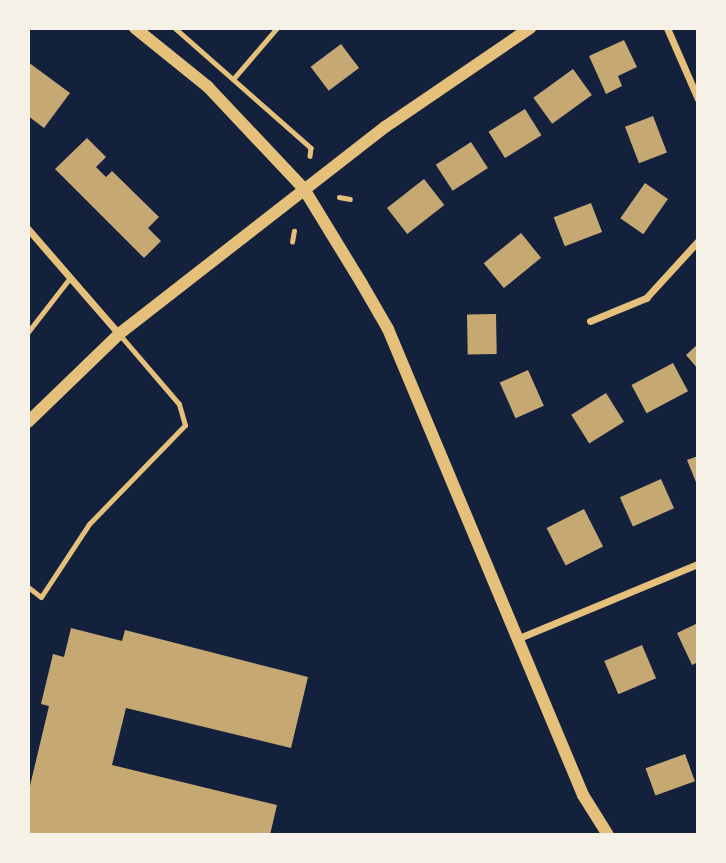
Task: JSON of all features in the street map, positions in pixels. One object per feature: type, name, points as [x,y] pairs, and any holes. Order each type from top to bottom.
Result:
[{"type":"street","points":[[135,28],[208,87],[304,189],[388,329],[583,795],[608,835]]},
{"type":"street","points":[[28,422],[120,334],[304,189],[530,28]]},
{"type":"street","points":[[667,28],[698,99]]},
{"type":"street","points":[[28,229],[69,279],[120,334]]},
{"type":"street","points":[[590,321],[646,298],[698,241]]},
{"type":"street","points":[[519,638],[698,564]]},
{"type":"lane","points":[[28,332],[69,279]]},
{"type":"lane","points":[[28,587],[41,597],[89,524],[185,425],[179,404],[120,334]]},
{"type":"path","points":[[175,28],[235,77],[298,142],[311,148],[310,156]]},
{"type":"path","points":[[235,77],[277,28]]},
{"type":"path","points":[[339,197],[350,200]]},
{"type":"path","points":[[292,242],[294,231]]},
{"type":"building","points":[[624,40],[637,67],[618,76],[622,86],[606,94],[589,56]]},
{"type":"building","points":[[341,44],[359,68],[329,91],[311,67]]},
{"type":"building","points":[[28,62],[70,93],[44,128],[28,116]]},
{"type":"building","points":[[573,69],[592,95],[552,124],[533,98]]},
{"type":"building","points":[[525,109],[541,135],[505,158],[489,132]]},
{"type":"building","points":[[653,116],[667,152],[639,163],[625,127]]},
{"type":"building","points":[[87,138],[106,157],[96,167],[106,177],[112,171],[159,217],[148,228],[161,241],[144,258],[55,169]]},
{"type":"building","points":[[471,142],[488,168],[453,191],[436,165]]},
{"type":"building","points":[[424,179],[444,205],[407,234],[387,208]]},
{"type":"building","points":[[645,183],[668,199],[643,234],[620,218]]},
{"type":"building","points":[[591,203],[602,232],[565,246],[554,217]]},
{"type":"building","points":[[521,233],[541,258],[504,288],[484,263]]},
{"type":"building","points":[[496,314],[497,354],[468,355],[467,315]]},
{"type":"building","points":[[698,344],[698,369],[686,355]]},
{"type":"building","points":[[673,363],[688,391],[647,413],[632,385]]},
{"type":"building","points":[[528,370],[544,406],[516,418],[500,383]]},
{"type":"building","points":[[606,393],[624,422],[589,444],[571,415]]},
{"type":"building","points":[[698,456],[698,487],[687,460]]},
{"type":"building","points":[[661,479],[674,508],[633,527],[620,497]]},
{"type":"building","points":[[584,509],[603,546],[566,565],[547,528]]},
{"type":"building","points":[[698,623],[698,662],[692,665],[677,633]]},
{"type":"building","points":[[71,628],[122,641],[125,630],[308,677],[291,748],[126,708],[112,765],[277,805],[270,835],[28,835],[28,794],[49,706],[41,704],[53,654],[64,657]]},
{"type":"building","points":[[642,645],[656,678],[618,694],[604,661]]},
{"type":"building","points":[[685,754],[695,781],[655,796],[646,768]]}]
